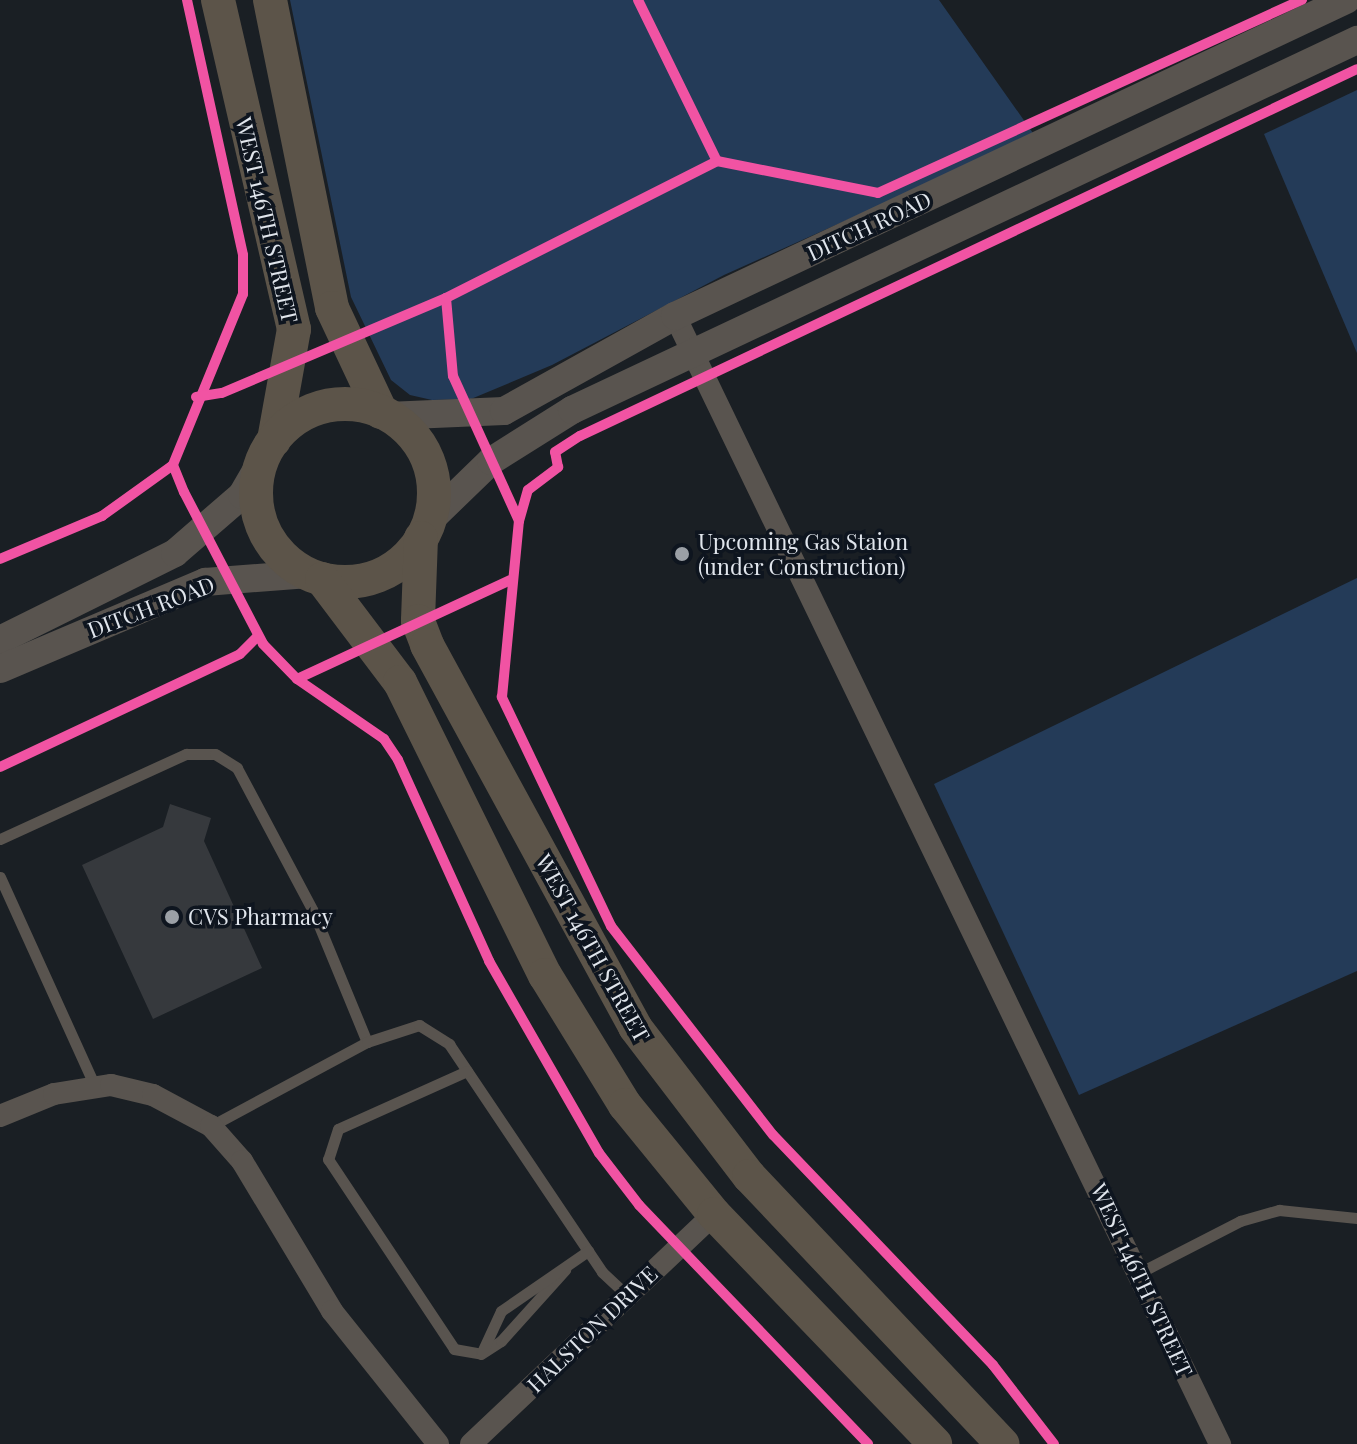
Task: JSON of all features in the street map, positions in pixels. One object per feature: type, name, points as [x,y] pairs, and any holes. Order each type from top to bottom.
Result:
[{"type":"main road","name":"WEST 146TH STREET","points":[[218,0],[294,329],[268,451]]},
{"type":"main road","name":"WEST 146TH STREET","points":[[270,0],[332,308],[384,414]]},
{"type":"main road","points":[[315,577],[379,575],[425,530],[433,481],[424,454],[384,414],[322,407],[268,451],[256,487],[263,527],[286,560],[315,577],[400,682],[570,1019],[625,1105],[714,1214],[935,1444]]},
{"type":"main road","name":"WEST 146TH STREET","points":[[425,530],[418,621],[427,645],[635,1027],[749,1176],[1002,1444]]},
{"type":"street","name":"DITCH ROAD","points":[[384,414],[504,411],[675,316],[1346,0]]},
{"type":"street","name":"DITCH ROAD","points":[[425,530],[491,461],[543,426],[692,352],[1357,40]]},
{"type":"street","name":"WEST 146TH STREET","points":[[675,316],[837,639],[1220,1444]]},
{"type":"street","name":"DITCH ROAD","points":[[0,640],[175,553],[242,495],[268,451]]},
{"type":"street","name":"DITCH ROAD","points":[[0,669],[205,582],[315,577]]},
{"type":"street","points":[[0,1116],[95,1086],[143,1091],[211,1126],[242,1161],[332,1311],[438,1444]]},
{"type":"street","name":"HALSTON DRIVE","points":[[471,1444],[714,1214]]},
{"type":"lane","points":[[0,839],[136,772],[186,754],[215,754],[237,768],[313,911],[367,1042]]},
{"type":"lane","points":[[0,877],[95,1086]]},
{"type":"lane","points":[[211,1126],[367,1042],[419,1025],[449,1044],[588,1251],[627,1295]]},
{"type":"lane","points":[[467,1071],[338,1129],[327,1146],[328,1159],[454,1349],[481,1354]]},
{"type":"lane","points":[[1139,1273],[1240,1221],[1279,1210],[1357,1218]]},
{"type":"lane","points":[[481,1354],[501,1311],[565,1270],[588,1251]]},
{"type":"lane","points":[[481,1354],[559,1284],[565,1270]]},
{"type":"shaded area","points":[[290,0],[939,0],[1035,136],[724,275],[552,365],[471,399],[432,400],[410,395],[391,380],[351,297]]},
{"type":"shaded area","points":[[1357,90],[1357,353],[1264,134]]},
{"type":"shaded area","points":[[1357,578],[1357,971],[1079,1095],[934,784]]},
{"type":"building","name":"CVS Pharmacy","points":[[170,804],[211,818],[204,841],[262,968],[153,1019],[82,865],[163,827]]},
{"type":"cycle path","points":[[187,0],[243,255],[243,294],[173,465],[184,492],[263,644],[297,679],[384,739],[398,760],[489,961],[599,1153],[639,1205],[868,1444]]},
{"type":"cycle path","points":[[638,0],[717,161],[878,193],[1302,0]]},
{"type":"cycle path","points":[[1054,1444],[993,1365],[773,1135],[611,926],[502,697],[519,521],[528,490],[558,467],[555,452],[580,436],[1357,69]]},
{"type":"cycle path","points":[[196,397],[222,393],[446,298],[717,161]]},
{"type":"cycle path","points":[[446,298],[453,376],[519,521]]},
{"type":"cycle path","points":[[0,559],[102,516],[173,465]]},
{"type":"cycle path","points":[[297,679],[510,580]]},
{"type":"cycle path","points":[[0,767],[240,654],[258,636]]},
{"type":"place","name":"Upcoming Gas Staion (under Construction)","points":[[682,554]]},
{"type":"place","name":"CVS Pharmacy","points":[[172,917]]}]
